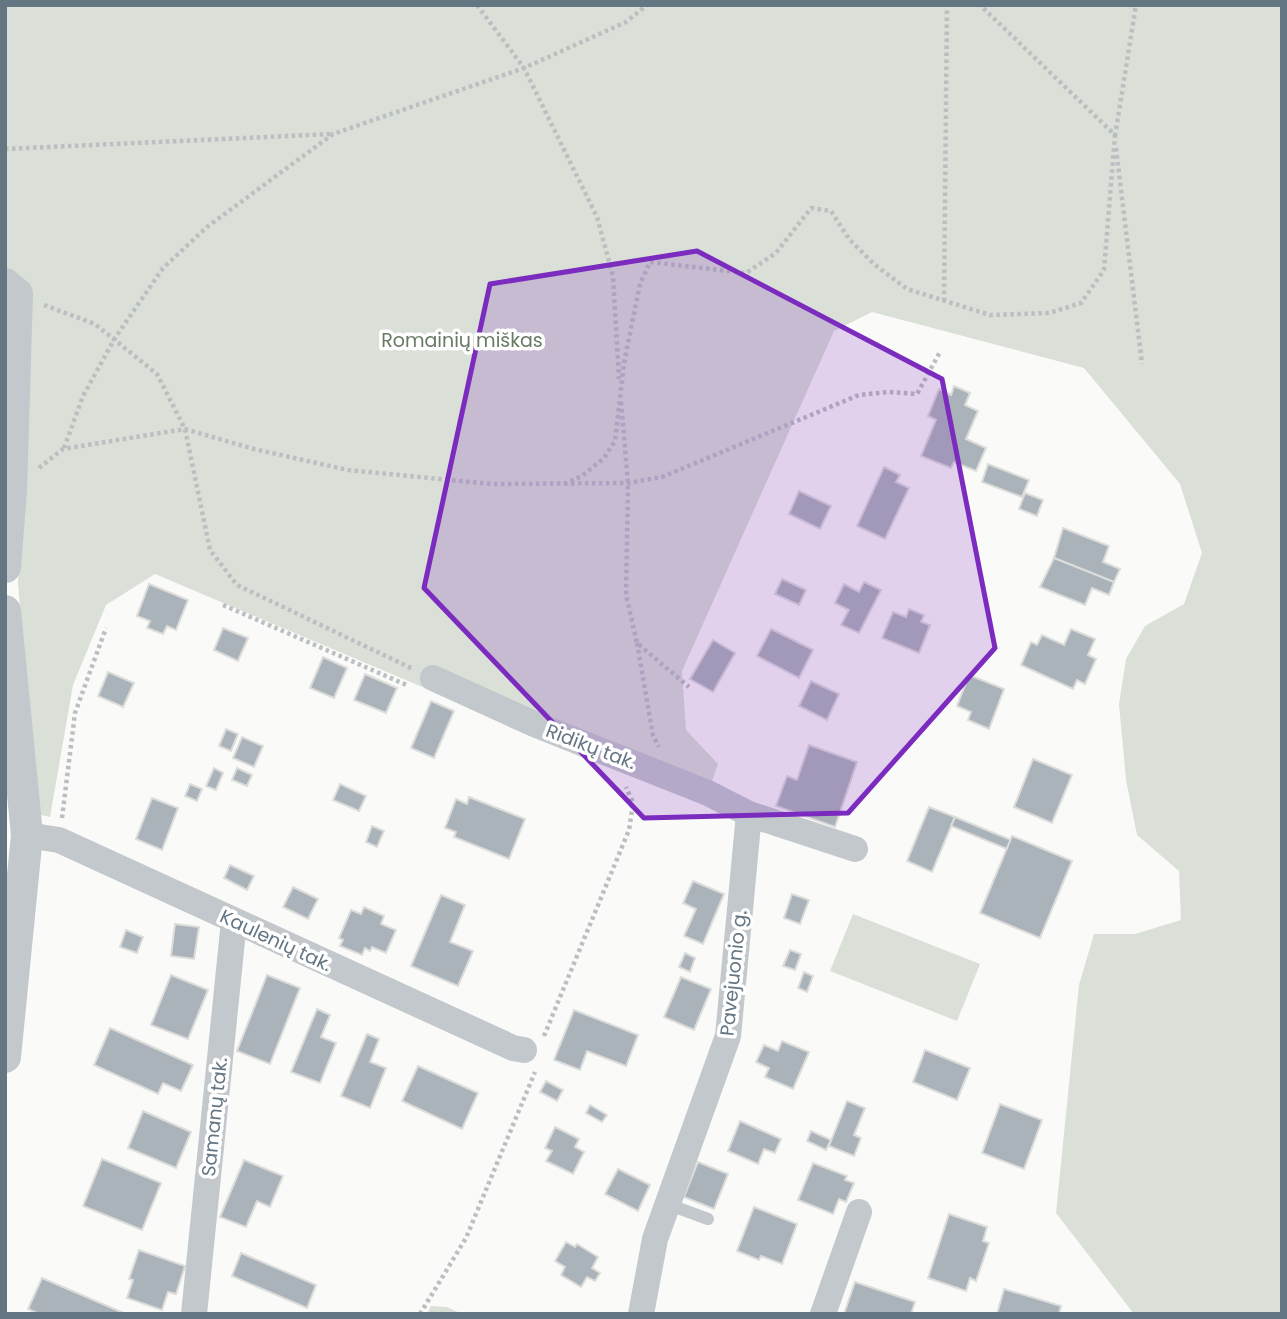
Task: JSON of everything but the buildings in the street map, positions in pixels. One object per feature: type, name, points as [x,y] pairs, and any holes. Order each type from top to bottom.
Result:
[{"type":"street","points":[[5,567],[12,490],[11,289]]},
{"type":"street","points":[[5,611],[27,835],[5,1057]]},
{"type":"street","name":"Ridikų tak.","points":[[422,683],[675,779],[749,814]]},
{"type":"street","points":[[749,814],[855,849]]},
{"type":"street","name":"Pavejuonio g.","points":[[641,1314],[656,1239],[728,1037],[749,814]]},
{"type":"street","name":"Kaulenių tak.","points":[[27,835],[59,840],[513,1048],[524,1050]]},
{"type":"street","name":"Samanų tak.","points":[[194,1314],[234,921]]},
{"type":"street","points":[[823,1314],[859,1212]]},
{"type":"lane","points":[[667,1204],[708,1219]]},
{"type":"path","points":[[477,5],[524,68],[597,217],[613,276],[628,483],[626,595],[653,736],[675,779]]},
{"type":"path","points":[[5,149],[333,134],[524,68],[626,22],[648,5]]},
{"type":"path","points":[[944,302],[947,5]]},
{"type":"path","points":[[980,5],[1115,135],[1142,364]]},
{"type":"path","points":[[564,484],[582,475],[604,458],[615,441],[620,388],[640,284],[650,262],[746,273],[776,253],[811,208],[831,211],[849,239],[875,265],[907,289],[990,315],[1049,313],[1081,303],[1104,270],[1115,135],[1136,5]]},
{"type":"path","points":[[333,134],[207,227],[163,268],[115,338],[83,396],[64,449],[185,429],[254,449],[348,470],[491,484],[628,483],[662,477],[859,396],[888,392],[917,394],[940,352]]},
{"type":"path","points":[[11,289],[95,324],[157,374],[185,429],[210,550],[237,585],[422,683]]},
{"type":"path","points":[[223,605],[422,683]]},
{"type":"path","points":[[59,840],[75,713],[106,628]]},
{"type":"path","points":[[637,643],[689,687]]},
{"type":"path","points":[[524,1050],[534,1047],[544,1038],[629,830],[633,803],[622,780]]},
{"type":"path","points":[[420,1314],[466,1238],[537,1068],[535,1057],[524,1050]]},
{"type":"highlighted area","points":[[697,251],[942,379],[995,648],[848,813],[644,818],[424,588],[490,284]]},
{"type":"green space","name":"Romainių miškas","points":[[5,5],[1282,5],[1282,1314],[1134,1314],[1056,1213],[1079,985],[1094,934],[1135,934],[1181,920],[1179,871],[1137,835],[1126,780],[1119,704],[1126,659],[1145,626],[1184,604],[1202,553],[1180,484],[1084,368],[872,312],[834,331],[682,671],[686,730],[718,764],[708,793],[534,724],[427,689],[155,574],[106,605],[73,685],[50,817],[37,814],[18,584],[30,316],[21,282],[5,268]]},
{"type":"green space","points":[[853,914],[980,964],[957,1021],[830,971]]},
{"type":"green space","points":[[431,1306],[447,1307],[462,1314],[427,1314]]}]
